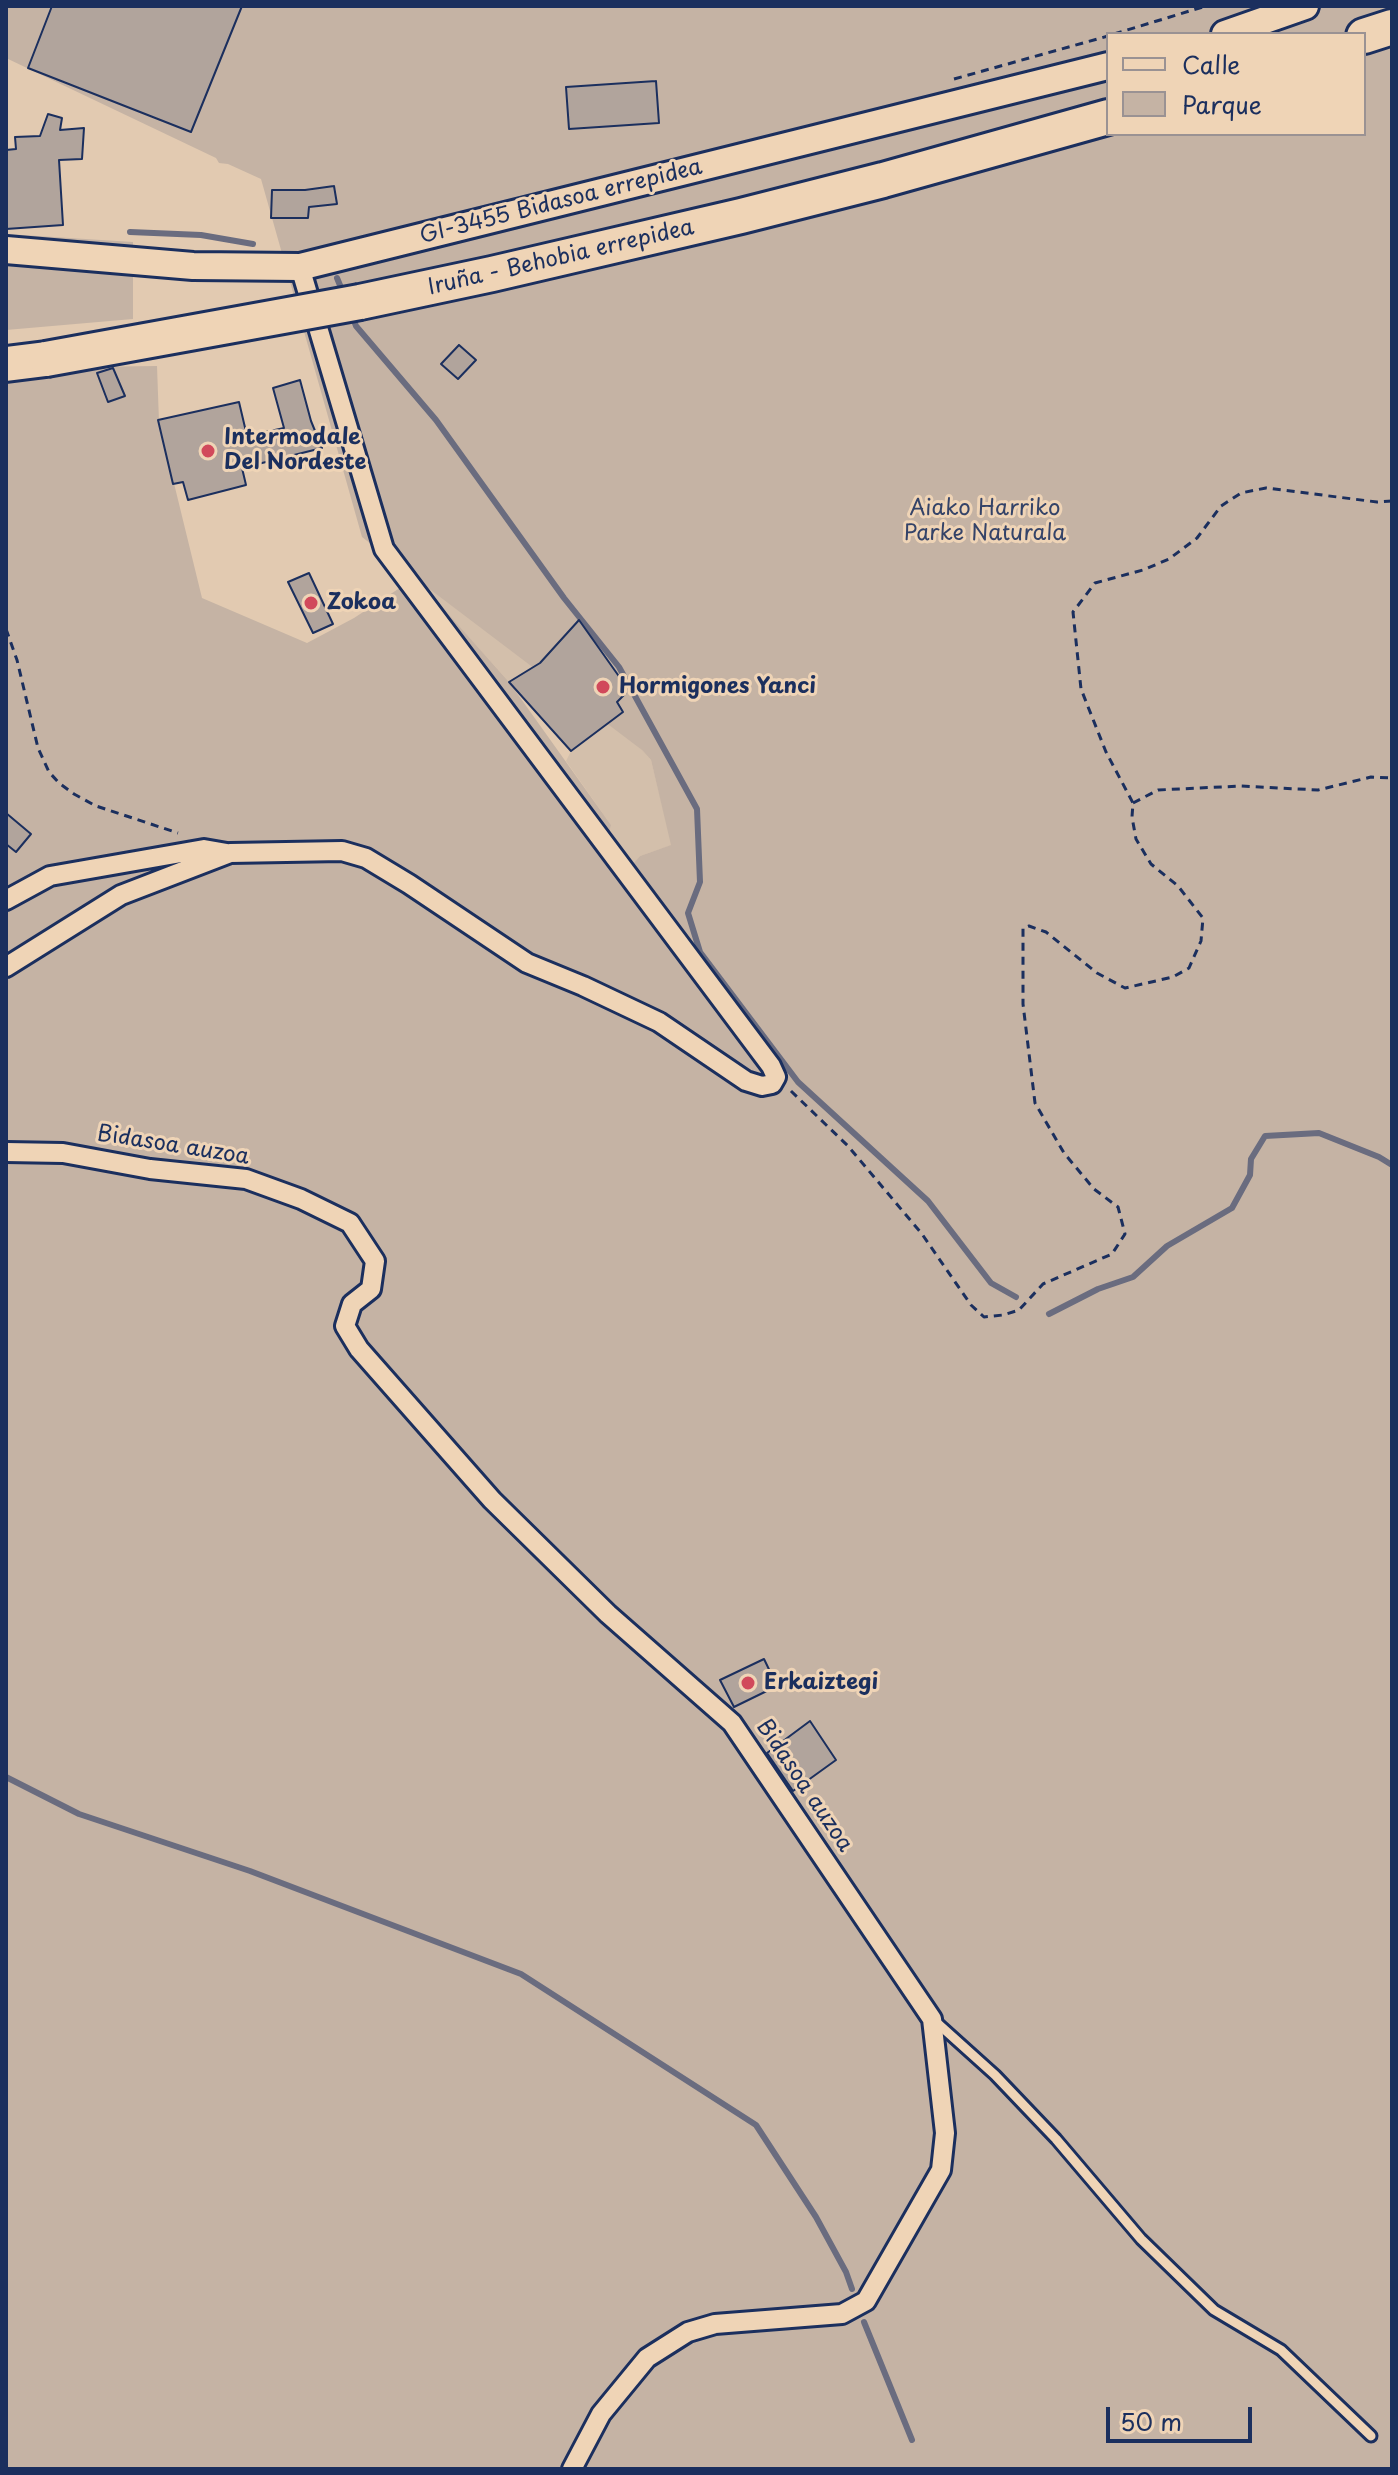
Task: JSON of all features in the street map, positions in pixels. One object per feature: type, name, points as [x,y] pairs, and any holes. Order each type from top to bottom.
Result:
[{"type":"highway","points":[[1366,35],[1392,27]]},
{"type":"highway","name":"Iruña - Behobia errepidea","points":[[6,364],[360,302],[492,274],[883,180],[1106,118]]},
{"type":"street","points":[[1231,32],[1305,6]]},
{"type":"street","name":"GI-3455 Bidasoa errepidea","points":[[6,250],[193,266],[300,267],[1106,66]]},
{"type":"street","points":[[6,900],[50,876],[204,849],[230,853],[342,851],[366,858],[409,884],[527,963],[659,1022],[746,1081],[762,1086],[772,1084],[776,1077],[771,1066],[384,549],[300,267]]},
{"type":"street","points":[[6,967],[121,895],[230,853]]},
{"type":"street","name":"Bidasoa auzoa","points":[[6,1152],[63,1153],[150,1169],[246,1179],[301,1199],[350,1223],[375,1261],[371,1289],[352,1304],[345,1326],[359,1349],[492,1500],[608,1614],[732,1723],[932,2019],[945,2133],[941,2170],[866,2301],[842,2314],[715,2324],[688,2332],[647,2358],[601,2414],[572,2469]]},
{"type":"lane","points":[[932,2019],[995,2075],[1056,2139],[1141,2239],[1214,2310],[1281,2350],[1371,2436]]},
{"type":"path","points":[[1121,32],[1206,6]]},
{"type":"path","points":[[954,79],[1106,37]]},
{"type":"path","points":[[776,1077],[848,1146],[922,1234],[971,1305],[984,1317],[1019,1310],[1043,1284],[1112,1254],[1125,1234],[1118,1207],[1094,1189],[1064,1153],[1035,1103],[1023,1004],[1023,928],[1029,926],[1046,932],[1097,973],[1125,988],[1173,977],[1189,968],[1201,941],[1203,918],[1178,886],[1151,864],[1136,839],[1133,803],[1106,752],[1081,689],[1073,612],[1095,583],[1143,570],[1169,559],[1197,538],[1221,506],[1241,493],[1266,488],[1377,502],[1392,501]]},
{"type":"path","points":[[6,629],[17,660],[38,748],[49,772],[74,794],[96,806],[190,838]]},
{"type":"path","points":[[1133,803],[1158,790],[1241,786],[1318,790],[1371,777],[1392,778]]},
{"type":"shaded area","points":[[415,577],[615,719],[651,760],[672,845],[640,856],[634,864],[609,835],[611,825],[566,761],[571,751]]},
{"type":"green space","name":"Aiako Harriko Parke Naturala","points":[[6,6],[1392,6],[1392,2469],[6,2469],[6,377],[82,367],[157,366],[159,422],[202,598],[307,643],[354,618],[415,578],[362,537],[261,179],[219,163],[216,158],[6,58]],"holes":[[[419,581],[642,750],[651,760],[671,845],[640,856],[633,864],[609,835],[611,825],[509,682]]]},
{"type":"green space","points":[[6,234],[133,242],[133,319],[6,330]]},
{"type":"building","points":[[52,6],[242,6],[191,132],[28,68]]},
{"type":"building","points":[[656,81],[659,123],[569,129],[566,87]]},
{"type":"building","points":[[48,114],[62,118],[60,130],[84,128],[82,159],[59,160],[63,225],[6,229],[6,150],[16,149],[15,137],[40,136]]},
{"type":"building","points":[[334,186],[337,204],[309,207],[308,218],[271,218],[272,190]]},
{"type":"building","points":[[459,345],[476,360],[458,379],[441,364]]},
{"type":"building","points":[[113,368],[125,396],[108,402],[97,373]]},
{"type":"building","name":"Intermodale Del Nordeste","points":[[300,380],[322,448],[242,468],[246,485],[188,500],[183,482],[173,484],[158,420],[239,402],[247,436],[284,428],[273,388]]},
{"type":"building","name":"Zokoa","points":[[309,573],[333,624],[313,633],[288,582]]},
{"type":"building","name":"Hormigones Yanci","points":[[579,620],[623,682],[626,693],[617,702],[623,712],[571,751],[509,682],[540,663]]},
{"type":"building","points":[[6,813],[31,834],[16,852],[6,844]]},
{"type":"building","name":"Erkaiztegi","points":[[764,1659],[777,1686],[734,1707],[720,1680]]},
{"type":"building","points":[[810,1721],[836,1760],[793,1791],[767,1753]]},
{"type":"waterway","points":[[130,232],[201,235],[253,244]]},
{"type":"waterway","points":[[337,278],[344,295]]},
{"type":"waterway","points":[[351,313],[356,326],[436,420],[564,598],[619,667],[697,809],[700,882],[688,913],[700,952],[798,1082],[928,1201],[991,1283],[1016,1297]]},
{"type":"waterway","points":[[1049,1314],[1098,1289],[1133,1277],[1167,1246],[1232,1208],[1250,1175],[1251,1159],[1265,1136],[1319,1133],[1392,1165]]},
{"type":"waterway","points":[[6,1777],[79,1814],[250,1871],[521,1974],[756,2125],[816,2217],[852,2289]]},
{"type":"waterway","points":[[864,2322],[912,2440]]},
{"type":"place","name":"Intermodale Del Nordeste","points":[[208,451]]},
{"type":"place","name":"Zokoa","points":[[311,603]]},
{"type":"place","name":"Hormigones Yanci","points":[[603,687]]},
{"type":"place","name":"Erkaiztegi","points":[[748,1683]]}]
